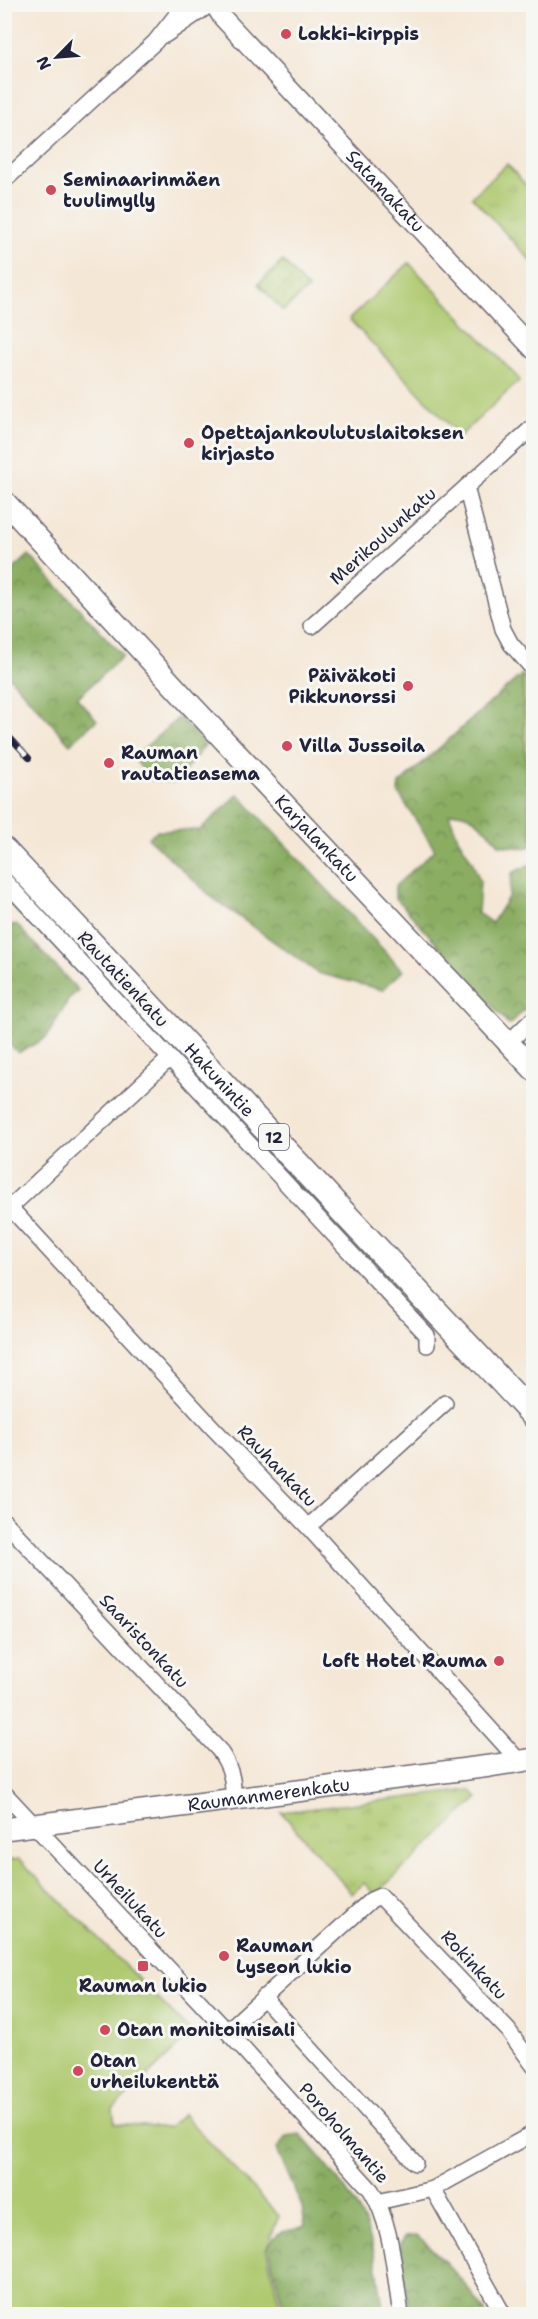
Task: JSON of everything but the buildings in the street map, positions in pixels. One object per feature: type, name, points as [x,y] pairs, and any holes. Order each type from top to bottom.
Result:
[{"type":"highway","name":"Hakunintie","points":[[4,850],[534,1416]]},
{"type":"main road","name":"Karjalankatu","points":[[4,501],[192,706],[534,1070]]},
{"type":"main road","name":"Raumanmerenkatu","points":[[4,1829],[526,1760]]},
{"type":"street","points":[[4,181],[155,42],[185,4]]},
{"type":"street","points":[[155,42],[212,4]]},
{"type":"street","name":"Satamakatu","points":[[212,4],[534,350]]},
{"type":"street","name":"Satamakatu","points":[[228,4],[236,30]]},
{"type":"street","name":"Merikoulunkatu","points":[[312,626],[534,426]]},
{"type":"street","points":[[466,487],[503,629],[511,644],[534,670]]},
{"type":"street","name":"Rautatienkatu","points":[[4,880],[427,1335],[427,1345]]},
{"type":"street","points":[[508,1043],[534,1018]]},
{"type":"street","points":[[6,1207],[170,1058]]},
{"type":"street","name":"Rauhankatu","points":[[6,1207],[526,1760]]},
{"type":"street","points":[[308,1527],[445,1403]]},
{"type":"street","name":"Saaristonkatu","points":[[4,1521],[219,1750],[227,1761],[233,1776],[233,1798]]},
{"type":"street","name":"Urheilukatu","points":[[4,1793],[227,2031]]},
{"type":"street","name":"Rokinkatu","points":[[263,1997],[371,1900],[380,1896],[508,2030],[534,2066]]},
{"type":"street","points":[[227,2031],[263,1997],[415,2163]]},
{"type":"street","name":"Poroholmantie","points":[[227,2031],[359,2176],[378,2202],[386,2229],[401,2314]]},
{"type":"street","points":[[378,2202],[434,2189],[534,2133]]},
{"type":"street","points":[[434,2189],[503,2314]]},
{"type":"green space","points":[[507,164],[533,193],[533,263],[472,197]]},
{"type":"green space","points":[[283,261],[308,289],[283,311],[258,284]]},
{"type":"green space","points":[[409,263],[520,380],[460,436],[349,319]]},
{"type":"green space","points":[[29,555],[123,656],[77,698],[97,720],[70,744],[5,672],[5,577]]},
{"type":"green space","points":[[522,674],[527,794],[533,846],[523,848],[500,845],[484,827],[471,817],[457,813],[449,814],[458,838],[472,861],[480,881],[478,913],[492,923],[509,896],[512,873],[533,863],[533,1001],[509,1025],[395,897],[395,886],[435,850],[398,792],[399,784]]},
{"type":"green space","points":[[522,674],[533,689],[533,847],[527,794]]},
{"type":"green space","points":[[179,717],[205,745],[176,783],[152,780],[133,758]]},
{"type":"green space","points":[[238,794],[403,971],[382,990],[318,973],[214,899],[148,838],[157,831],[200,830]]},
{"type":"green space","points":[[5,925],[17,925],[78,990],[69,999],[46,1038],[18,1053],[5,1039]]},
{"type":"green space","points":[[470,1790],[478,1798],[375,1895],[364,1883],[352,1894],[281,1812]]},
{"type":"green space","name":"Otan urheilukenttä","points":[[19,1859],[192,2033],[113,2109],[115,2124],[168,2128],[183,2114],[279,2216],[266,2249],[282,2314],[5,2314],[4,1861]]},
{"type":"green space","points":[[300,2134],[342,2184],[366,2226],[375,2259],[384,2314],[285,2314],[268,2248],[279,2233],[305,2226],[302,2207],[277,2149],[287,2136]]},
{"type":"green space","points":[[417,2235],[454,2272],[486,2314],[410,2314],[399,2245],[406,2236]]},
{"type":"railway","points":[[4,731],[29,758]]},
{"type":"place","name":"Lokki-kirppis","points":[[286,34]]},
{"type":"place","name":"Seminaarinmäen tuulimylly","points":[[51,190]]},
{"type":"place","name":"Opettajankoulutuslaitoksen kirjasto","points":[[189,443]]},
{"type":"place","name":"Päiväkoti Pikkunorssi","points":[[408,686]]},
{"type":"place","name":"Villa Jussoila","points":[[287,746]]},
{"type":"place","name":"Rauman rautatieasema","points":[[109,763]]},
{"type":"place","name":"Loft Hotel Rauma","points":[[499,1661]]},
{"type":"place","name":"Rauman Lyseon lukio","points":[[224,1956]]},
{"type":"place","name":"Rauman lukio","points":[[143,1966]]},
{"type":"place","name":"Otan monitoimisali","points":[[105,2030]]},
{"type":"place","name":"Otan urheilukenttä","points":[[78,2071]]}]
